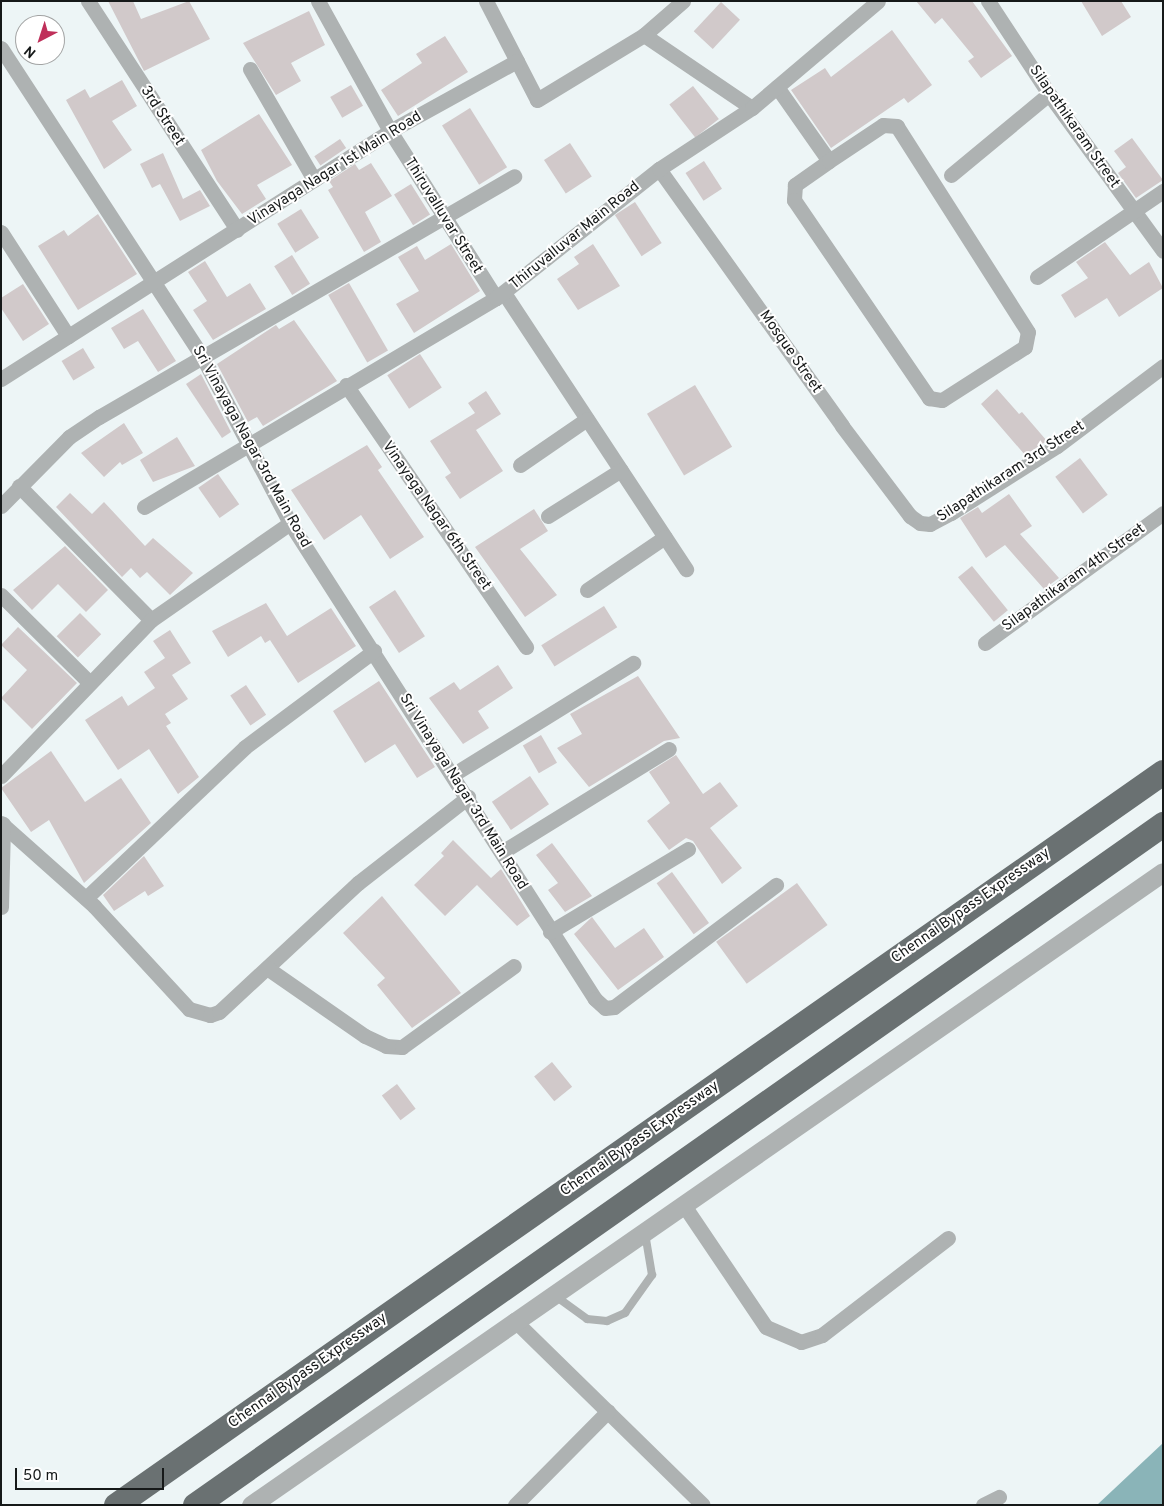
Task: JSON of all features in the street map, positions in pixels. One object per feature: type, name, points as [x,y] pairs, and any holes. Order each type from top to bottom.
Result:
[{"type":"highway","name":"Chennai Bypass Expressway","points":[[116,1505],[1163,772]]},
{"type":"highway","points":[[195,1505],[1163,824]]},
{"type":"street","name":"3rd Street","points":[[88,1],[237,230]]},
{"type":"street","name":"Thiruvalluvar Street","points":[[318,1],[390,131],[443,216],[587,419],[686,569]]},
{"type":"street","points":[[486,1],[537,100],[644,35],[683,1]]},
{"type":"street","name":"Silapathikaram Street","points":[[988,1],[1049,94],[1163,251]]},
{"type":"street","name":"Thiruvalluvar Main Road","points":[[144,507],[250,440],[500,296],[659,169],[752,108],[876,2]]},
{"type":"street","points":[[644,35],[752,108]]},
{"type":"street","name":"Sri Vinayaga Nagar 3rd Main Road","points":[[1,48],[156,282],[203,358],[250,440],[290,523],[454,774],[550,932],[594,999],[605,1008],[614,1007],[776,885]]},
{"type":"street","name":"Vinayaga Nagar 1st Main Road","points":[[3,374],[156,282],[390,131],[517,61]]},
{"type":"street","points":[[250,69],[314,180]]},
{"type":"street","points":[[777,87],[829,161]]},
{"type":"street","points":[[951,176],[1049,94]]},
{"type":"street","points":[[883,125],[898,126],[1028,332],[1025,347],[942,400],[929,398],[794,200],[795,185],[829,161],[883,125]]},
{"type":"street","name":"Mosque Street","points":[[659,169],[910,516],[930,524]]},
{"type":"street","points":[[1,506],[69,437],[514,176]]},
{"type":"street","points":[[1037,277],[1163,191]]},
{"type":"street","points":[[1,232],[68,336]]},
{"type":"street","name":"Silapathikaram 3rd Street","points":[[930,524],[1057,446],[1163,366]]},
{"type":"street","name":"Vinayaga Nagar 6th Street","points":[[346,385],[526,646]]},
{"type":"street","points":[[520,465],[587,419]]},
{"type":"street","points":[[548,516],[621,470]]},
{"type":"street","points":[[19,486],[151,620]]},
{"type":"street","name":"Silapathikaram 4th Street","points":[[985,643],[1163,513]]},
{"type":"street","points":[[1,776],[88,681],[151,620],[290,523]]},
{"type":"street","points":[[587,590],[665,537]]},
{"type":"street","points":[[1,595],[88,681]]},
{"type":"street","points":[[86,898],[245,747],[374,651]]},
{"type":"street","points":[[454,774],[633,663]]},
{"type":"street","points":[[502,852],[669,749]]},
{"type":"street","points":[[2,823],[86,898],[189,1009],[200,1015],[219,1012],[330,906],[468,797]]},
{"type":"street","points":[[1,907],[2,823]]},
{"type":"street","points":[[550,932],[688,849]]},
{"type":"street","points":[[251,1505],[514,1320],[1163,872]]},
{"type":"street","points":[[267,968],[365,1036],[386,1046],[402,1047],[514,966]]},
{"type":"street","points":[[682,1204],[766,1327],[801,1342],[822,1335],[948,1238]]},
{"type":"street","points":[[514,1320],[702,1504]]},
{"type":"street","points":[[515,1505],[608,1411]]},
{"type":"street","points":[[983,1505],[999,1497]]},
{"type":"lane","points":[[552,1294],[587,1319],[607,1321],[625,1313],[652,1275],[644,1230]]},
{"type":"water","points":[[1163,1443],[1163,1505],[1097,1505]]},
{"type":"building","points":[[108,1],[133,1],[141,19],[189,1],[210,39],[144,71]]},
{"type":"building","points":[[916,1],[972,1],[1012,56],[981,78],[968,61],[974,57],[942,18],[935,24]]},
{"type":"building","points":[[1081,1],[1121,1],[1131,17],[1102,36]]},
{"type":"building","points":[[721,2],[740,20],[713,49],[694,31]]},
{"type":"building","points":[[309,11],[325,45],[291,63],[301,81],[276,95],[243,43]]},
{"type":"building","points":[[892,30],[932,85],[908,103],[904,98],[831,148],[791,90],[825,68],[831,77]]},
{"type":"building","points":[[445,36],[468,72],[398,116],[381,90],[422,63],[416,54]]},
{"type":"building","points":[[122,80],[137,106],[112,121],[132,150],[104,169],[66,100],[85,89],[90,98]]},
{"type":"building","points":[[351,85],[363,106],[342,118],[330,97]]},
{"type":"building","points":[[693,86],[719,119],[695,138],[669,104]]},
{"type":"building","points":[[470,108],[507,167],[479,185],[442,125]]},
{"type":"building","points":[[259,114],[292,165],[257,185],[266,199],[242,214],[217,181],[201,150]]},
{"type":"building","points":[[1132,138],[1163,180],[1136,198],[1118,173],[1126,167],[1114,151]]},
{"type":"building","points":[[340,139],[346,148],[320,165],[314,156]]},
{"type":"building","points":[[570,143],[592,177],[566,193],[544,160]]},
{"type":"building","points":[[163,153],[183,199],[200,190],[210,206],[180,221],[160,184],[152,188],[140,164]]},
{"type":"building","points":[[704,161],[722,189],[704,201],[686,173]]},
{"type":"building","points":[[371,163],[392,196],[365,212],[381,242],[364,252],[328,190],[333,187],[329,181],[355,164],[359,170]]},
{"type":"building","points":[[411,184],[430,215],[413,225],[394,195]]},
{"type":"building","points":[[635,202],[662,243],[642,256],[615,215]]},
{"type":"building","points":[[301,209],[319,238],[295,253],[277,224]]},
{"type":"building","points":[[98,214],[137,274],[78,310],[38,246],[64,230],[68,236]]},
{"type":"building","points":[[1105,242],[1130,275],[1149,262],[1163,288],[1119,317],[1107,298],[1075,318],[1061,295],[1088,278],[1076,262]]},
{"type":"building","points":[[451,244],[480,291],[414,333],[396,304],[419,291],[398,257],[417,246],[425,260]]},
{"type":"building","points":[[593,244],[620,286],[578,310],[557,279],[579,264],[574,257]]},
{"type":"building","points":[[292,255],[310,284],[292,295],[274,266]]},
{"type":"building","points":[[205,261],[227,297],[250,283],[266,309],[213,340],[193,310],[207,301],[188,272]]},
{"type":"building","points":[[349,283],[388,351],[367,363],[328,295]]},
{"type":"building","points":[[23,284],[49,324],[23,341],[1,308],[1,298]]},
{"type":"building","points":[[143,309],[176,361],[158,372],[138,341],[124,349],[111,328]]},
{"type":"building","points":[[294,320],[337,381],[263,426],[257,417],[248,422],[217,364],[276,325],[279,329]]},
{"type":"building","points":[[83,348],[95,368],[73,381],[62,361]]},
{"type":"building","points":[[420,354],[442,388],[409,409],[387,375]]},
{"type":"building","points":[[201,374],[231,432],[222,438],[186,384]]},
{"type":"building","points":[[695,385],[732,447],[684,476],[647,414]]},
{"type":"building","points":[[997,389],[1019,414],[1022,412],[1047,441],[1025,455],[981,404]]},
{"type":"building","points":[[486,391],[501,414],[476,430],[503,471],[460,499],[445,477],[451,473],[430,441],[475,413],[468,403]]},
{"type":"building","points":[[124,423],[143,453],[122,465],[120,462],[104,477],[81,453]]},
{"type":"building","points":[[177,437],[195,466],[153,482],[140,460]]},
{"type":"building","points":[[367,445],[382,467],[378,470],[424,537],[390,559],[361,515],[324,540],[291,490]]},
{"type":"building","points":[[1080,458],[1108,495],[1083,513],[1055,477]]},
{"type":"building","points":[[218,474],[239,504],[220,518],[198,488]]},
{"type":"building","points":[[70,493],[92,514],[104,502],[145,546],[153,538],[193,573],[170,595],[147,572],[140,578],[131,568],[122,577],[56,507]]},
{"type":"building","points":[[1009,494],[1032,526],[1020,534],[1059,578],[1044,589],[1005,545],[986,558],[960,518],[978,507],[982,513]]},
{"type":"building","points":[[534,509],[548,531],[520,549],[557,595],[525,617],[475,547]]},
{"type":"building","points":[[65,546],[108,590],[86,612],[58,584],[32,610],[13,590]]},
{"type":"building","points":[[972,566],[1008,610],[994,622],[958,577]]},
{"type":"building","points":[[395,590],[425,636],[399,653],[369,607]]},
{"type":"building","points":[[266,603],[287,636],[331,608],[356,646],[298,683],[270,640],[265,643],[261,636],[228,657],[212,631]]},
{"type":"building","points":[[604,606],[617,627],[554,666],[541,645]]},
{"type":"building","points":[[80,613],[101,634],[78,658],[57,636]]},
{"type":"building","points":[[18,627],[77,683],[32,729],[1,698],[27,670],[1,645]]},
{"type":"building","points":[[170,630],[191,663],[172,675],[188,699],[165,714],[171,723],[166,726],[199,777],[178,794],[149,749],[118,770],[85,720],[122,696],[128,706],[155,688],[144,672],[165,658],[153,641]]},
{"type":"building","points":[[498,665],[513,688],[478,711],[489,728],[463,744],[429,698],[454,682],[460,690]]},
{"type":"building","points":[[638,676],[680,738],[664,741],[589,787],[557,748],[582,734],[570,714]]},
{"type":"building","points":[[379,681],[435,767],[417,778],[395,744],[365,763],[333,711]]},
{"type":"building","points":[[246,685],[266,715],[250,725],[230,696]]},
{"type":"building","points":[[541,735],[557,763],[539,773],[523,746]]},
{"type":"building","points":[[51,751],[85,802],[121,778],[151,823],[84,883],[49,820],[31,832],[1,788]]},
{"type":"building","points":[[676,755],[703,794],[720,782],[738,806],[710,828],[742,868],[722,884],[693,841],[686,838],[669,850],[647,821],[670,803],[649,772]]},
{"type":"building","points":[[530,776],[549,804],[511,830],[492,802]]},
{"type":"building","points":[[453,840],[491,878],[501,869],[530,916],[517,926],[477,885],[445,916],[414,885],[444,856],[441,853]]},
{"type":"building","points":[[552,843],[592,896],[565,912],[548,890],[558,883],[536,855]]},
{"type":"building","points":[[144,856],[164,886],[148,896],[145,891],[114,911],[103,895]]},
{"type":"building","points":[[672,872],[709,923],[694,934],[657,883]]},
{"type":"building","points":[[797,883],[828,925],[747,984],[716,942]]},
{"type":"building","points":[[382,896],[461,993],[412,1028],[377,985],[385,978],[343,933]]},
{"type":"building","points":[[592,917],[615,948],[644,928],[664,957],[618,990],[574,934]]},
{"type":"building","points":[[552,1062],[572,1087],[554,1101],[534,1076]]},
{"type":"building","points":[[397,1084],[416,1109],[400,1120],[382,1095]]}]
